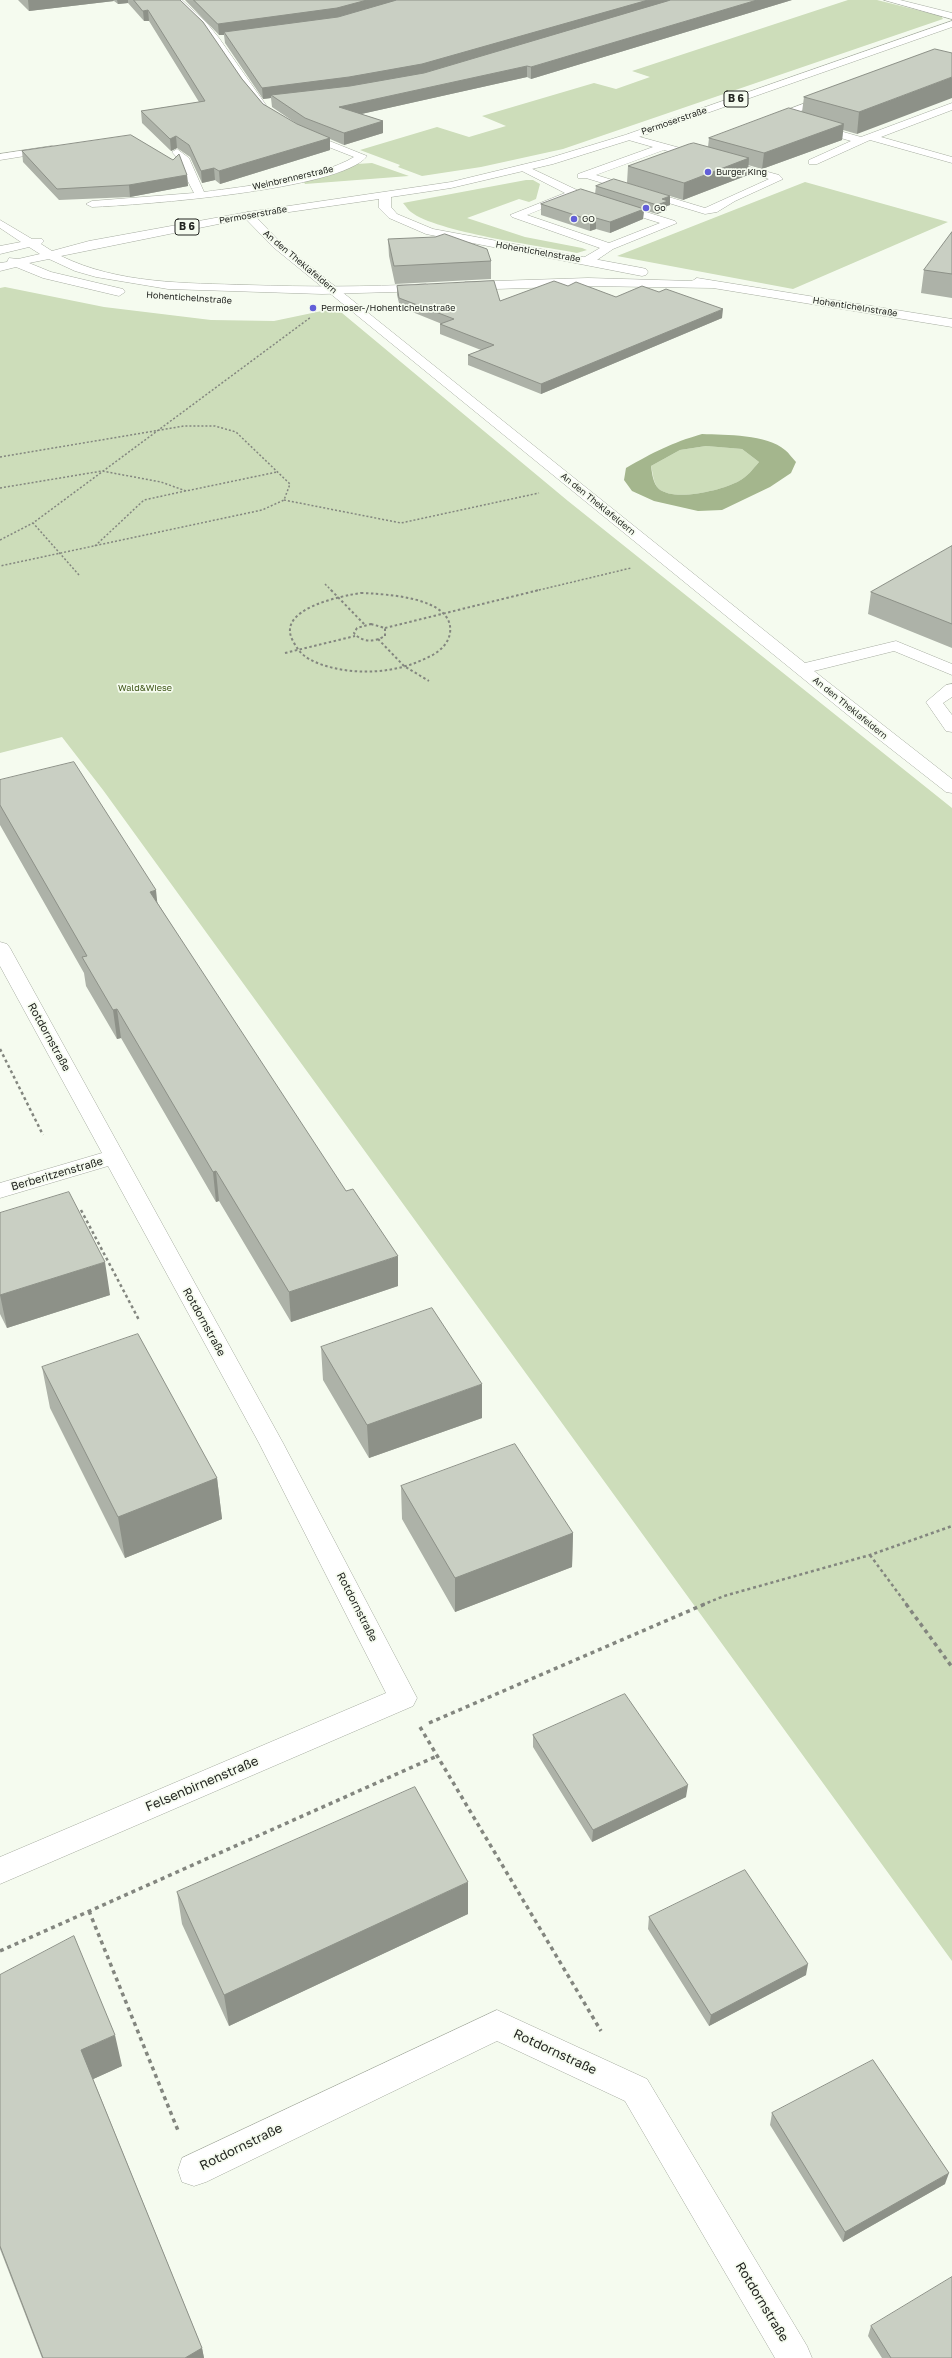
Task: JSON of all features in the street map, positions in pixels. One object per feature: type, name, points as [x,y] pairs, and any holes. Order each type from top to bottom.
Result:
[{"type":"main road","points":[[177,0],[216,40],[265,107]]},
{"type":"main road","points":[[889,0],[952,16]]},
{"type":"main road","points":[[906,4],[919,0]]},
{"type":"main road","name":"Permoserstraße","points":[[0,266],[89,245],[248,215],[451,185],[573,156],[952,24]]},
{"type":"main road","points":[[216,40],[230,38]]},
{"type":"main road","points":[[841,92],[776,116],[952,160]]},
{"type":"main road","points":[[813,162],[866,139],[952,106]]},
{"type":"main road","name":"Weinbrennerstraße","points":[[92,204],[201,196],[273,184],[316,174],[352,163],[362,156],[310,137],[289,126]]},
{"type":"main road","points":[[586,175],[705,211],[713,210],[731,199],[777,179],[775,177],[629,137]]},
{"type":"main road","points":[[554,183],[586,175],[662,147]]},
{"type":"main road","points":[[0,157],[57,148]]},
{"type":"main road","points":[[177,152],[185,158],[189,168],[189,174],[201,196]]},
{"type":"main road","points":[[524,168],[575,193],[671,223],[609,246],[587,261]]},
{"type":"main road","name":"Permoserstraße","points":[[283,198],[508,172]]},
{"type":"main road","points":[[575,193],[516,215],[609,246]]},
{"type":"main road","name":"Hohentichelnstraße","points":[[385,194],[385,208],[393,216],[430,232],[711,285],[952,323]]},
{"type":"main road","name":"Permoserstraße","points":[[237,205],[253,202]]},
{"type":"main road","name":"An den Theklafeldern","points":[[248,215],[278,245],[802,670],[952,788]]},
{"type":"main road","name":"Hohentichelnstraße","points":[[0,223],[49,255],[80,268],[115,278],[157,284],[194,287],[337,293]]},
{"type":"main road","points":[[0,250],[50,239]]},
{"type":"main road","name":"Hohentichelnstraße","points":[[0,254],[16,263],[54,277],[89,286],[131,294]]},
{"type":"main road","name":"Hohentichelnstraße","points":[[454,286],[555,281],[644,281],[711,285]]},
{"type":"main road","name":"Hohentichelnstraße","points":[[254,302],[337,293],[438,287]]},
{"type":"main road","points":[[802,670],[896,646],[952,670]]},
{"type":"main road","points":[[952,689],[934,702],[952,727]]},
{"type":"main road","name":"Rotdornstraße","points":[[0,948],[288,1476],[403,1698]]},
{"type":"main road","name":"Berberitzenstraße","points":[[0,1191],[114,1157]]},
{"type":"main road","name":"Felsenbirnenstraße","points":[[0,1871],[403,1698]]},
{"type":"main road","name":"Rotdornstraße","points":[[194,2170],[497,2025],[636,2090],[795,2358]]},
{"type":"path","points":[[0,540],[33,523],[337,293]]},
{"type":"path","points":[[0,457],[184,426],[215,426],[236,432],[290,484],[284,500]]},
{"type":"path","points":[[0,488],[102,471],[161,482],[186,491]]},
{"type":"path","points":[[94,547],[144,500],[277,472]]},
{"type":"path","points":[[0,566],[61,555],[262,510],[284,500],[401,523],[575,486]]},
{"type":"path","points":[[33,523],[79,575]]},
{"type":"path","points":[[385,628],[385,636],[378,639],[362,640],[356,636],[354,631],[366,625],[376,625],[385,628],[666,560]]},
{"type":"path","points":[[0,570],[4,566]]},
{"type":"path","points":[[325,584],[366,625]]},
{"type":"path","points":[[361,593],[402,595],[430,604],[444,614],[451,627],[449,640],[437,652],[418,663],[404,666],[364,671],[337,668],[314,661],[297,650],[290,638],[291,625],[300,614],[310,607],[336,596],[361,593]]},
{"type":"path","points":[[285,653],[356,636]]},
{"type":"path","points":[[378,639],[404,666],[429,681]]},
{"type":"path","points":[[0,1049],[43,1135]]},
{"type":"path","points":[[81,1210],[139,1320]]},
{"type":"path","points":[[420,1726],[616,1644],[724,1596],[870,1555],[952,1526]]},
{"type":"path","points":[[870,1555],[952,1667]]},
{"type":"path","points":[[403,1698],[603,2035]]},
{"type":"path","points":[[0,1951],[437,1756]]},
{"type":"path","points":[[89,1911],[194,2170]]},
{"type":"green space","points":[[848,0],[877,0],[941,16],[943,19],[563,149],[481,167],[422,176],[398,167],[400,165],[360,150],[437,127],[469,137],[506,126],[482,116],[594,83],[616,89],[650,77],[632,71]]},
{"type":"green space","points":[[372,163],[409,176],[305,184],[303,180],[357,164]]},
{"type":"green space","points":[[526,180],[533,180],[540,184],[536,199],[529,202],[519,199],[467,218],[525,237],[587,250],[577,253],[465,232],[442,226],[424,219],[410,211],[403,203]]},
{"type":"green space","points":[[805,182],[948,222],[793,289],[617,256]]},
{"type":"green space","name":"Wald&Wiese","points":[[5,287],[104,307],[211,320],[274,321],[336,308],[568,501],[952,808],[952,1961],[103,790],[62,737],[0,753],[0,288]]},
{"type":"green space","points":[[706,446],[742,449],[759,462],[750,473],[742,479],[711,491],[687,495],[666,493],[657,487],[654,481],[651,466],[680,450]]},
{"type":"shaded area","points":[[702,434],[746,436],[768,441],[786,451],[796,462],[791,473],[770,487],[722,510],[698,511],[654,501],[632,491],[624,480],[626,468],[663,448]],"holes":[[[706,446],[742,449],[759,462],[745,477],[722,488],[687,495],[666,493],[657,487],[652,475],[651,466],[680,450]]]},
{"type":"building","points":[[134,0],[180,0],[203,22],[242,79],[263,104],[297,124],[330,138],[219,171],[214,168],[201,171],[189,145],[176,136],[170,139],[141,111],[205,101],[148,10],[143,11]]},
{"type":"building","points":[[194,0],[367,0],[337,8],[218,24]]},
{"type":"building","points":[[397,0],[648,0],[422,64],[349,77],[262,88],[224,32],[338,17]]},
{"type":"building","points":[[671,0],[757,0],[531,67],[527,66],[339,107],[383,121],[344,133],[305,118],[271,95],[350,86],[424,73]]},
{"type":"building","points":[[935,49],[952,53],[952,77],[859,112],[804,97]]},
{"type":"building","points":[[789,108],[844,124],[764,153],[709,138]]},
{"type":"building","points":[[131,135],[173,160],[179,154],[187,175],[129,185],[57,189],[22,151]]},
{"type":"building","points":[[694,143],[749,158],[684,183],[628,166],[689,144]]},
{"type":"building","points":[[614,179],[670,196],[662,199],[668,201],[657,205],[596,186]]},
{"type":"building","points":[[581,189],[644,209],[610,222],[596,218],[590,220],[541,204]]},
{"type":"building","points":[[952,232],[952,274],[924,270]]},
{"type":"building","points":[[445,234],[487,249],[491,261],[394,266],[388,239],[435,237]]},
{"type":"building","points":[[494,281],[500,301],[554,281],[568,286],[576,282],[616,297],[642,286],[659,292],[666,289],[723,309],[541,384],[468,355],[494,345],[440,324],[454,319],[399,298],[397,286]]},
{"type":"building","points":[[952,546],[952,624],[871,592]]},
{"type":"building","points":[[74,762],[156,890],[150,892],[346,1191],[353,1189],[398,1256],[289,1292],[216,1171],[213,1172],[117,1009],[113,1010],[82,957],[87,956],[0,805],[0,780]]},
{"type":"building","points":[[69,1192],[105,1262],[0,1295],[0,1213]]},
{"type":"building","points":[[432,1308],[482,1384],[367,1425],[321,1347]]},
{"type":"building","points":[[138,1334],[217,1478],[118,1517],[42,1367]]},
{"type":"building","points":[[515,1444],[573,1533],[455,1578],[401,1486]]},
{"type":"building","points":[[625,1694],[688,1785],[593,1830],[533,1735]]},
{"type":"building","points":[[415,1787],[468,1882],[224,1995],[177,1892]]},
{"type":"building","points":[[745,1870],[808,1964],[711,2015],[649,1917]]},
{"type":"building","points":[[74,1936],[115,2035],[81,2050],[202,2348],[185,2358],[43,2358],[0,2246],[0,1975]]},
{"type":"building","points":[[873,2060],[949,2173],[845,2232],[772,2113]]},
{"type":"building","points":[[952,2277],[952,2358],[891,2358],[871,2326]]},
{"type":"place","name":"Burger King","points":[[708,172]]},
{"type":"place","name":"Go","points":[[646,208]]},
{"type":"place","name":"GO","points":[[574,219]]},
{"type":"place","name":"Permoser-/Hohentichelnstraße","points":[[313,308]]}]
